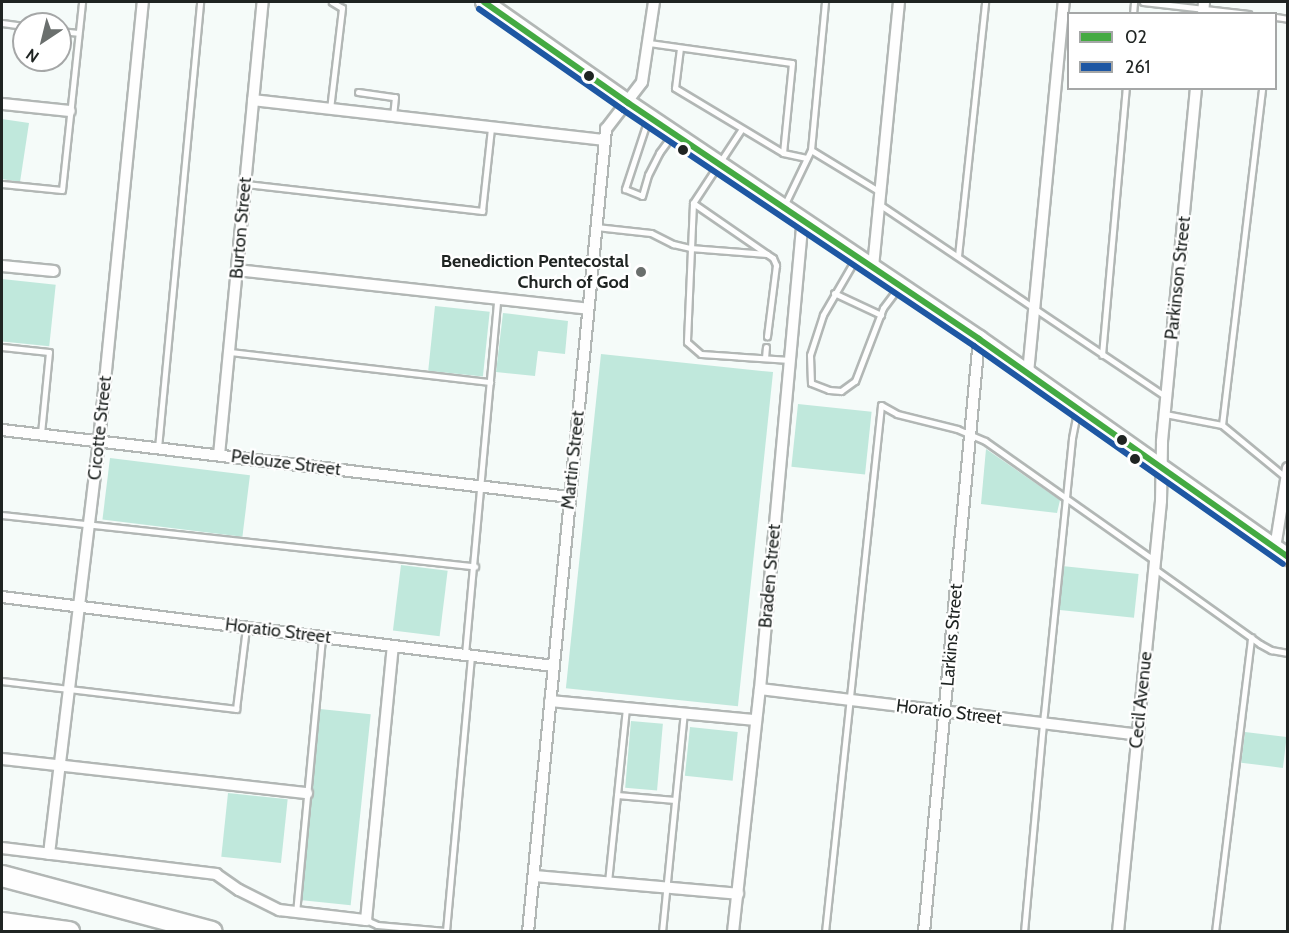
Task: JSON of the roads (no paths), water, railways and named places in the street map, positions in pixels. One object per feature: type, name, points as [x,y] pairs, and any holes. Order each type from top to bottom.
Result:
[{"type":"highway","points":[[2,876],[212,932]]},
{"type":"highway","points":[[2,923],[69,932]]},
{"type":"main road","points":[[484,2],[628,103],[979,339],[1281,553]]},
{"type":"street","name":"Cicotte Street","points":[[49,854],[90,525],[143,2]]},
{"type":"street","name":"Burton Street","points":[[219,455],[263,2]]},
{"type":"street","name":"Martin Street","points":[[528,932],[605,140],[610,121],[628,103],[642,82],[654,2]]},
{"type":"street","points":[[873,267],[899,2]]},
{"type":"street","points":[[1028,373],[1064,2]]},
{"type":"street","name":"Parkinson Street","points":[[1162,469],[1165,414],[1196,90]]},
{"type":"street","points":[[253,100],[605,140]]},
{"type":"street","points":[[2,104],[70,111]]},
{"type":"street","name":"Braden Street","points":[[733,932],[760,689],[803,221]]},
{"type":"street","points":[[2,266],[54,272]]},
{"type":"street","points":[[237,270],[588,309]]},
{"type":"street","name":"Larkins Street","points":[[924,932],[979,339]]},
{"type":"street","name":"Pelouze Street","points":[[2,430],[570,497]]},
{"type":"street","name":"Cecil Avenue","points":[[1118,932],[1155,565],[1162,469]]},
{"type":"street","points":[[1281,553],[1287,473]]},
{"type":"street","name":"Horatio Street","points":[[2,597],[554,666]]},
{"type":"street","points":[[2,848],[216,874],[263,903],[296,913],[366,920],[393,647]]},
{"type":"street","name":"Horatio Street","points":[[760,689],[1138,735]]},
{"type":"street","points":[[550,701],[756,720]]},
{"type":"street","points":[[2,759],[307,793]]},
{"type":"street","points":[[534,876],[738,894]]},
{"type":"lane","points":[[2,184],[62,190],[82,2]]},
{"type":"lane","points":[[158,448],[200,2]]},
{"type":"lane","points":[[330,109],[342,8],[332,2]]},
{"type":"lane","points":[[783,208],[811,150],[825,2]]},
{"type":"lane","points":[[958,256],[986,2]]},
{"type":"lane","points":[[1143,2],[1233,12]]},
{"type":"lane","points":[[72,32],[78,33]]},
{"type":"lane","points":[[649,43],[792,63],[783,153]]},
{"type":"lane","points":[[680,48],[675,88],[741,130],[783,153],[806,158]]},
{"type":"lane","points":[[1102,355],[1126,90]]},
{"type":"lane","points":[[1222,425],[1262,90]]},
{"type":"lane","points":[[358,92],[395,97],[393,116]]},
{"type":"lane","points":[[649,117],[625,189],[642,196],[658,153],[674,134]]},
{"type":"lane","points":[[245,184],[482,211],[491,126]]},
{"type":"lane","points":[[741,130],[693,203],[687,342],[701,354],[790,360]]},
{"type":"lane","points":[[811,150],[958,256],[1167,397]]},
{"type":"lane","points":[[693,203],[773,258],[776,265],[767,336]]},
{"type":"lane","points":[[596,227],[651,233],[673,244],[690,248],[767,254]]},
{"type":"lane","points":[[857,257],[823,315],[810,355],[810,383],[829,390],[841,391],[855,381],[881,315],[899,285]]},
{"type":"lane","points":[[834,293],[881,315]]},
{"type":"lane","points":[[366,920],[377,925],[446,931],[497,298]]},
{"type":"lane","points":[[2,347],[49,352],[41,434]]},
{"type":"lane","points":[[765,358],[766,347]]},
{"type":"lane","points":[[229,352],[490,382]]},
{"type":"lane","points":[[825,932],[881,405],[897,414],[970,434],[985,441],[1067,499],[1251,637],[1271,650],[1287,652]]},
{"type":"lane","points":[[1024,932],[1072,438],[1078,409]]},
{"type":"lane","points":[[1165,414],[1222,425],[1287,473]]},
{"type":"lane","points":[[2,514],[475,566]]},
{"type":"lane","points":[[2,681],[236,709],[246,627]]},
{"type":"lane","points":[[296,913],[322,637]]},
{"type":"lane","points":[[1215,932],[1251,637]]},
{"type":"lane","points":[[608,882],[627,707]]},
{"type":"lane","points":[[662,932],[684,713]]},
{"type":"lane","points":[[617,795],[675,800]]},
{"type":"place","name":"Benediction Pentecostal Church of God","points":[[641,272]]}]
